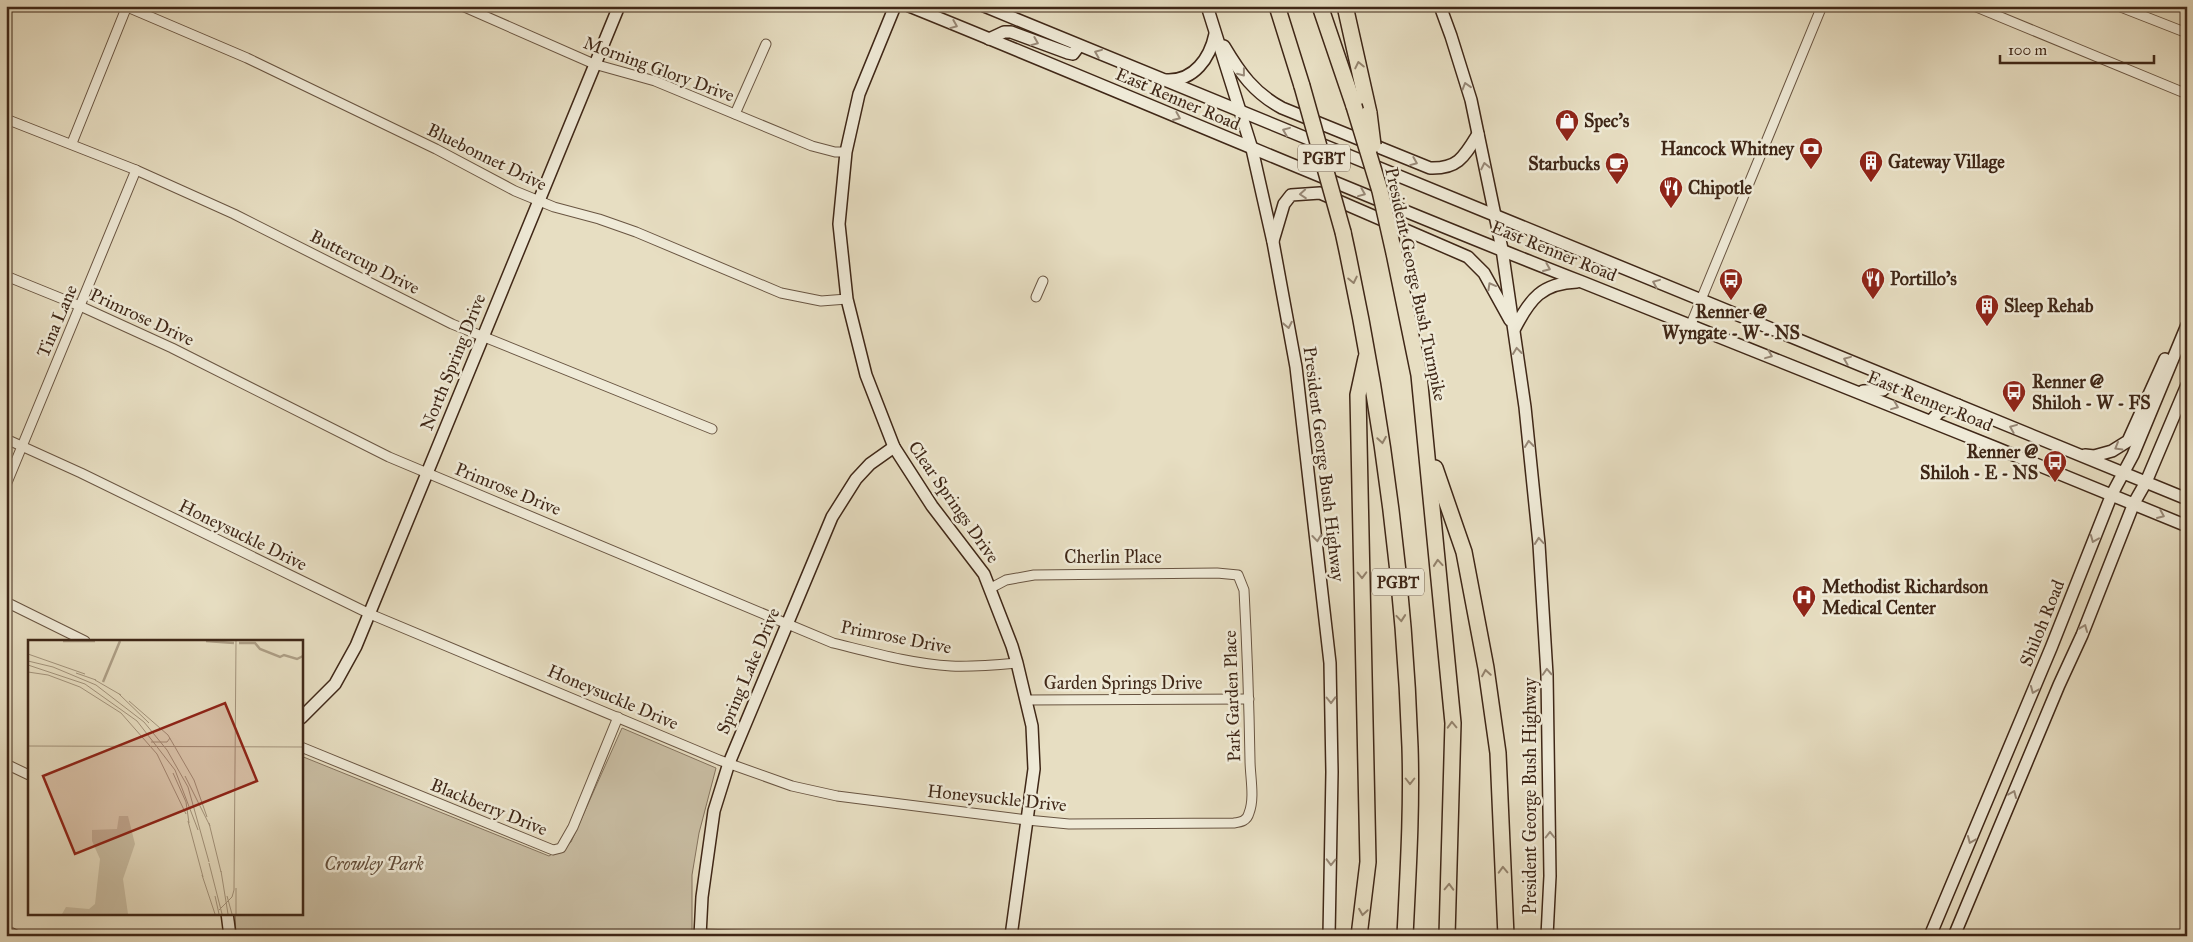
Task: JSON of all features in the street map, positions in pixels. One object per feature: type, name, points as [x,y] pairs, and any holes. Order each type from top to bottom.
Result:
[{"type":"highway","name":"PGBT","points":[[1277,6],[1302,86],[1342,232],[1368,352],[1384,450],[1393,525],[1408,710],[1410,826],[1404,936]]},
{"type":"highway","name":"President George Bush Turnpike","points":[[1320,6],[1380,191],[1419,375],[1428,446],[1453,723],[1447,936]]},
{"type":"highway","points":[[1345,6],[1369,112],[1380,191]]},
{"type":"highway","points":[[1359,936],[1368,862],[1358,395],[1368,352]]},
{"type":"highway","points":[[1428,446],[1464,552],[1486,668],[1498,753],[1506,936]]},
{"type":"main road","name":"North Spring Drive","points":[[302,717],[335,684],[356,646],[619,6]]},
{"type":"main road","name":"Clear Springs Drive","points":[[895,6],[859,94],[846,152],[839,224],[847,299],[866,374],[894,447],[932,506],[984,574],[991,588],[1017,663],[1032,726],[1034,769],[1011,936]]},
{"type":"main road","name":"East Renner Road","points":[[909,6],[1252,149],[1859,391],[2187,526]]},
{"type":"main road","name":"East Renner Road","points":[[984,6],[2187,499]]},
{"type":"main road","name":"President George Bush Highway","points":[[1207,6],[1252,149],[1273,242],[1296,367],[1330,663],[1332,772],[1329,936]]},
{"type":"main road","name":"President George Bush Highway","points":[[1440,6],[1471,100],[1493,216],[1502,249],[1525,407],[1539,544],[1547,665],[1550,755],[1550,876],[1547,936]]},
{"type":"main road","points":[[989,39],[1004,32],[1011,32],[1068,53],[1073,54],[1079,46]]},
{"type":"main road","points":[[1162,80],[1177,80],[1192,74],[1204,62],[1212,48],[1215,32]]},
{"type":"main road","points":[[1215,32],[1236,66],[1265,99],[1282,108],[1430,168],[1443,168],[1454,165],[1470,147],[1478,134]]},
{"type":"main road","points":[[1273,242],[1284,204],[1291,195],[1320,193],[1468,257],[1484,273],[1514,328]]},
{"type":"main road","points":[[1514,328],[1526,306],[1549,286],[1563,282],[1582,282]]},
{"type":"main road","name":"Shiloh Road","points":[[1930,936],[2051,648],[2112,494],[2133,455],[2187,325]]},
{"type":"main road","points":[[2077,454],[2094,456],[2112,451],[2128,441],[2166,356],[2177,348]]},
{"type":"main road","points":[[1859,391],[1882,390],[1892,379]]},
{"type":"main road","points":[[1954,936],[2072,657],[2134,503],[2146,482],[2187,385]]},
{"type":"main road","points":[[1931,421],[1939,412],[1958,405]]},
{"type":"main road","name":"Spring Lake Drive","points":[[700,935],[702,897],[712,819],[729,763],[832,517],[842,498],[865,469],[894,447]]},
{"type":"main road","points":[[2051,648],[2072,657]]},
{"type":"main road","points":[[1945,900],[1963,914]]},
{"type":"main road","points":[[227,914],[230,936]]},
{"type":"street","points":[[72,143],[126,6]]},
{"type":"street","name":"Bluebonnet Drive","points":[[126,6],[247,58],[436,150],[515,191],[554,207],[599,219],[636,232],[781,293],[821,302],[847,299]]},
{"type":"street","name":"Morning Glory Drive","points":[[462,6],[594,64],[655,81],[812,146],[835,152],[846,152]]},
{"type":"street","points":[[1691,324],[1822,6]]},
{"type":"street","points":[[1974,6],[2187,94]]},
{"type":"street","points":[[2118,6],[2142,11],[2187,33]]},
{"type":"street","points":[[735,114],[766,44]]},
{"type":"street","name":"Buttercup Drive","points":[[6,119],[72,143],[234,214],[482,337],[712,429]]},
{"type":"street","name":"Tina Lane","points":[[6,485],[136,170]]},
{"type":"street","name":"Primrose Drive","points":[[6,276],[80,306],[172,348],[389,457],[833,643],[876,654],[949,666],[985,666],[1017,663]]},
{"type":"street","points":[[1036,296],[1043,281]]},
{"type":"street","name":"Honeysuckle Drive","points":[[6,439],[370,614],[729,763],[816,792],[1069,824],[1234,823],[1242,822],[1248,817]]},
{"type":"street","name":"Cherlin Place","points":[[991,588],[1006,580],[1051,574],[1217,573],[1238,575]]},
{"type":"street","name":"Park Garden Place","points":[[1238,575],[1244,590],[1249,699],[1251,792],[1248,817]]},
{"type":"street","points":[[6,602],[83,640]]},
{"type":"street","name":"Garden Springs Drive","points":[[1026,700],[1249,699]]},
{"type":"street","name":"Blackberry Drive","points":[[302,747],[553,850],[561,848],[566,842],[618,717]]},
{"type":"street","points":[[6,764],[28,775]]},
{"type":"street","points":[[6,930],[18,936]]},
{"type":"street","points":[[700,935],[774,936]]},
{"type":"green space","name":"Crowley Park","points":[[622,728],[716,768],[699,833],[692,875],[692,936],[236,936],[235,914],[302,914],[302,756],[549,856],[571,842]]},
{"type":"place","name":"Spec's","points":[[1567,142]]},
{"type":"place","name":"Hancock Whitney","points":[[1811,170]]},
{"type":"place","name":"Gateway Village","points":[[1871,183]]},
{"type":"place","name":"Starbucks","points":[[1617,185]]},
{"type":"place","name":"Chipotle","points":[[1671,209]]},
{"type":"place","name":"Portillo's","points":[[1873,300]]},
{"type":"place","name":"Renner @ Wyngate - W - NS","points":[[1731,301]]},
{"type":"place","name":"Sleep Rehab","points":[[1987,327]]},
{"type":"place","name":"Renner @ Shiloh - W - FS","points":[[2014,413]]},
{"type":"place","name":"Renner @ Shiloh - E - NS","points":[[2055,483]]},
{"type":"place","name":"Methodist Richardson Medical Center","points":[[1804,618]]}]
